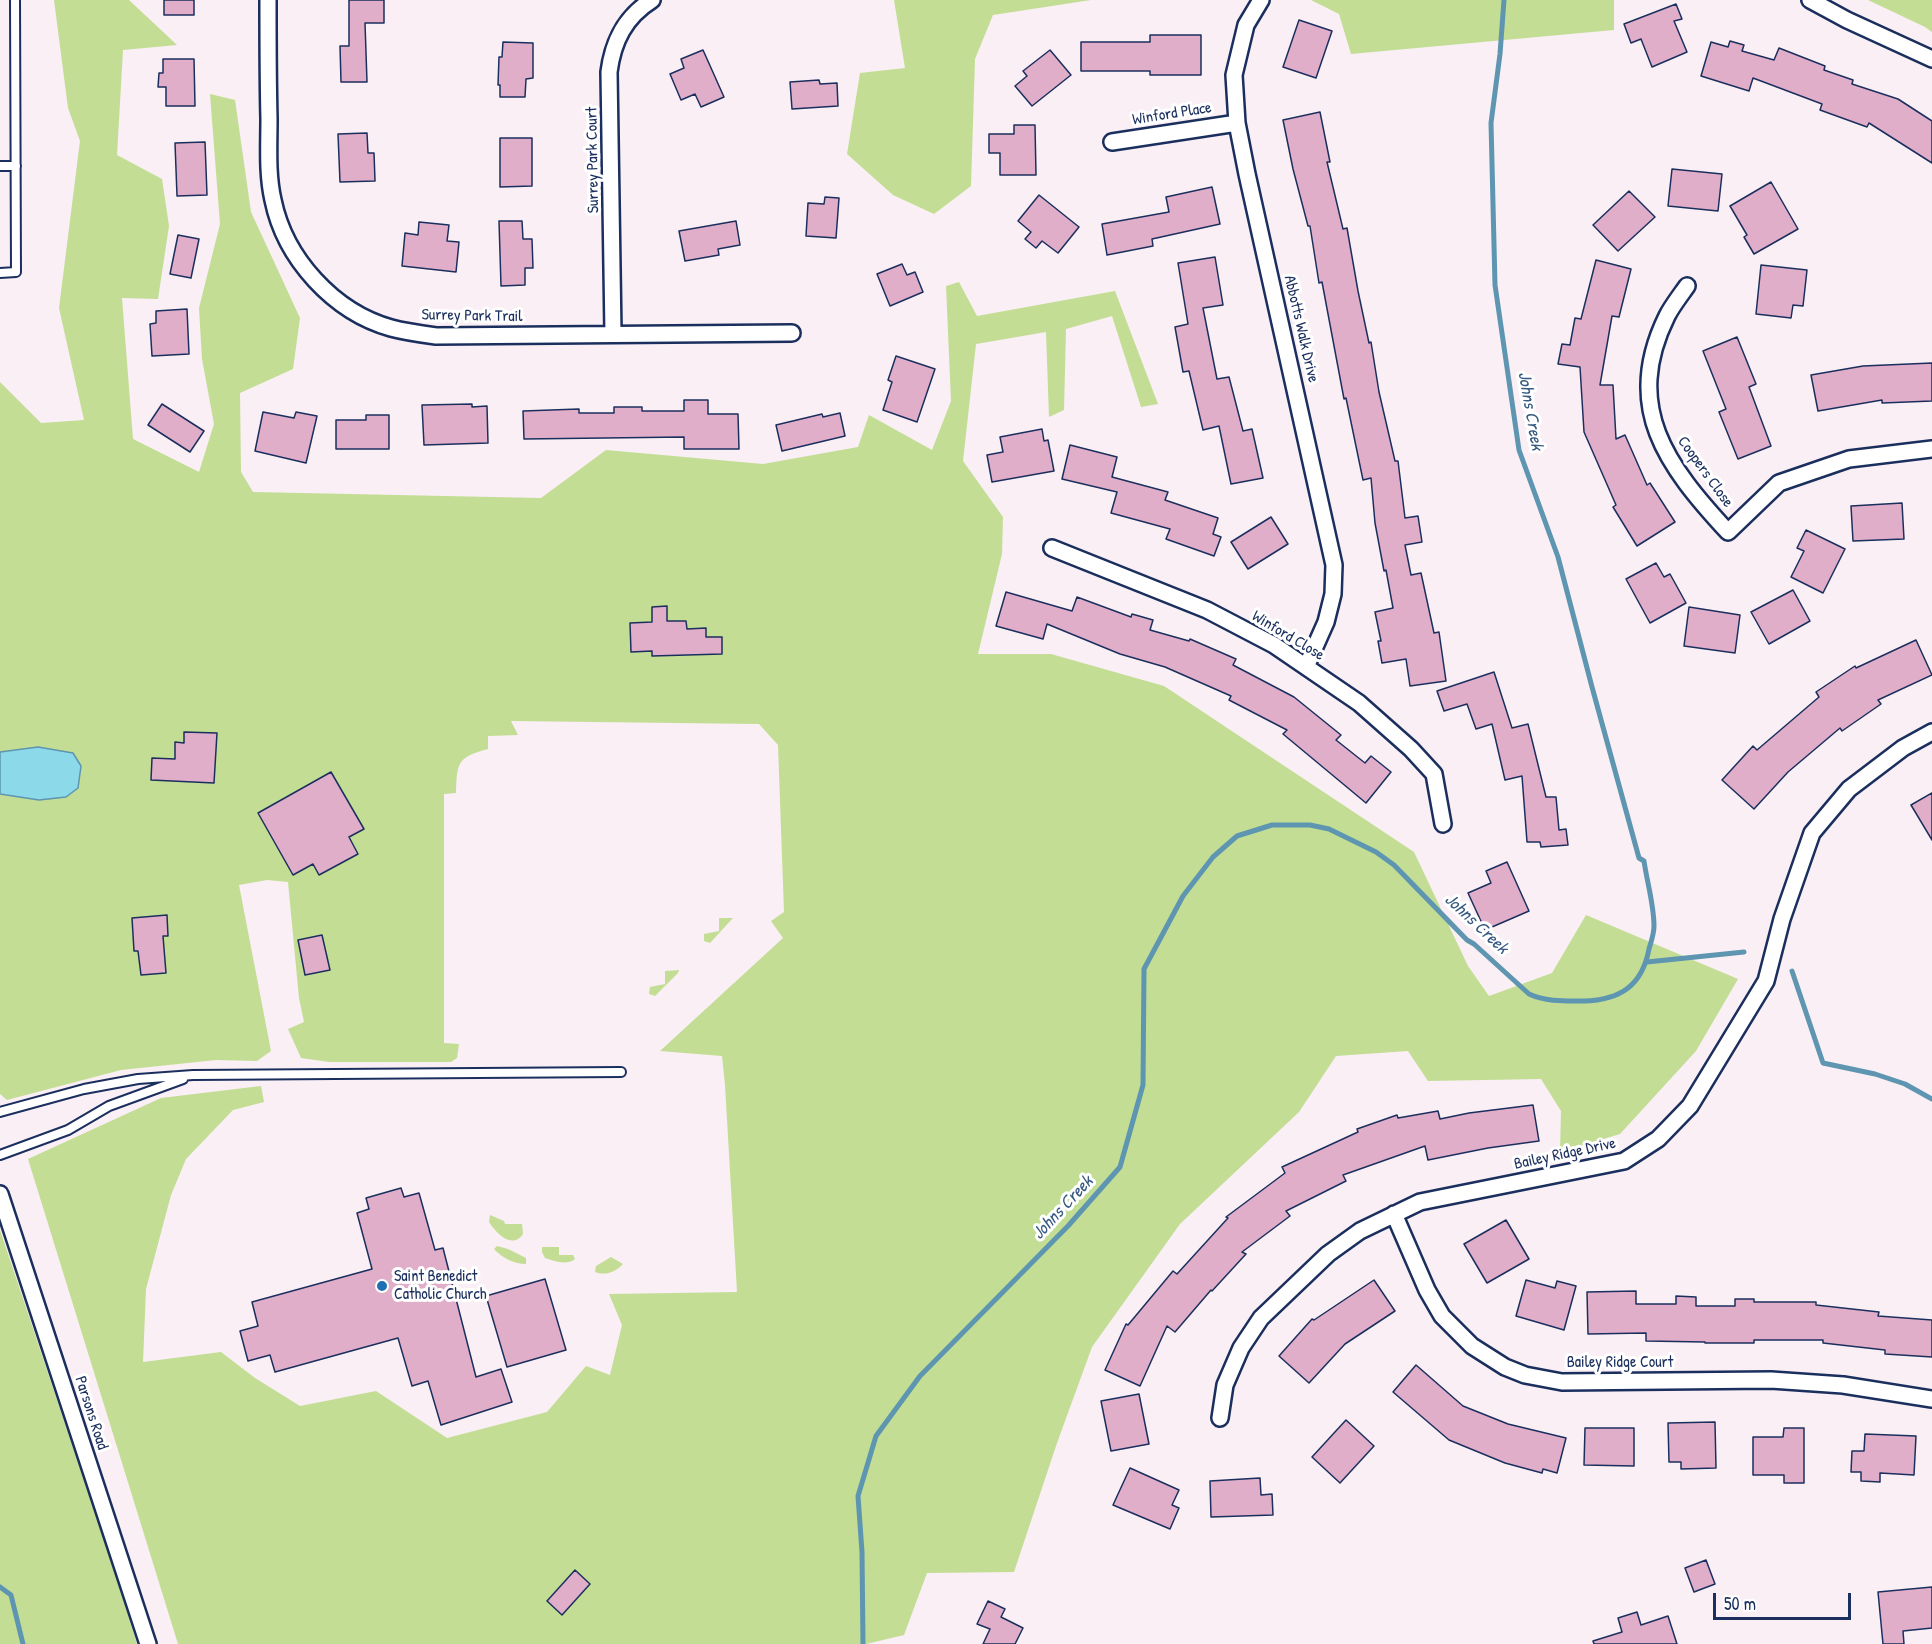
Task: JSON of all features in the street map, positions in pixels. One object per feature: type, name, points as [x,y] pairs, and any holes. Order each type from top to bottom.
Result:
[{"type":"street","name":"Surrey Park Trail","points":[[268,0],[269,168],[273,201],[282,229],[301,263],[325,290],[356,313],[389,328],[436,336],[792,333]]},
{"type":"street","name":"Surrey Park Court","points":[[614,334],[609,72],[619,35],[641,7],[652,0]]},
{"type":"street","name":"Abbotts Walk Drive","points":[[1261,0],[1246,25],[1234,75],[1237,123],[1334,565],[1333,594],[1326,622],[1306,667]]},
{"type":"street","points":[[1810,0],[1847,20],[1932,59]]},
{"type":"street","name":"Winford Place","points":[[1112,142],[1237,123]]},
{"type":"street","name":"Coopers Close","points":[[1687,286],[1667,316],[1655,348],[1649,373],[1649,405],[1661,442],[1678,471],[1704,506],[1728,532],[1779,483],[1849,459],[1932,449]]},
{"type":"street","name":"Winford Close","points":[[1052,548],[1207,610],[1274,645],[1359,703],[1412,749],[1434,774],[1443,824]]},
{"type":"street","name":"Bailey Ridge Drive","points":[[1220,1418],[1225,1385],[1241,1348],[1261,1318],[1328,1254],[1360,1231],[1420,1202],[1624,1161],[1658,1139],[1690,1106],[1766,981],[1782,919],[1812,833],[1849,789],[1903,748],[1932,732]]},
{"type":"street","name":"Parsons Road","points":[[0,1194],[148,1644]]},
{"type":"street","name":"Bailey Ridge Court","points":[[1394,1214],[1426,1290],[1442,1316],[1472,1346],[1505,1367],[1525,1375],[1562,1382],[1772,1380],[1843,1385],[1932,1399]]},
{"type":"lane","points":[[0,273],[16,272],[15,0]]},
{"type":"lane","points":[[0,166],[16,166]]},
{"type":"lane","points":[[0,1112],[84,1089],[138,1079],[193,1075],[621,1072]]},
{"type":"lane","points":[[0,1155],[68,1130],[109,1107],[193,1075]]},
{"type":"green space","points":[[54,0],[129,0],[177,45],[123,50],[117,155],[162,179],[169,226],[158,299],[122,298],[133,439],[199,472],[214,424],[202,359],[199,308],[220,224],[210,94],[235,100],[251,212],[300,318],[293,369],[240,393],[241,472],[253,492],[541,498],[606,450],[763,464],[858,447],[869,415],[932,450],[951,401],[946,286],[959,282],[977,316],[1115,291],[1158,404],[1141,407],[1112,316],[1066,329],[1064,410],[1049,417],[1046,332],[976,344],[963,461],[1003,517],[1002,554],[978,654],[1051,654],[1164,686],[1414,852],[1468,966],[1489,996],[1552,973],[1586,915],[1738,979],[1696,1051],[1620,1134],[1560,1152],[1561,1111],[1541,1079],[1428,1081],[1408,1051],[1336,1056],[1299,1112],[1180,1224],[1092,1347],[1014,1572],[927,1573],[904,1635],[866,1644],[178,1644],[28,1159],[161,1098],[261,1086],[264,1102],[233,1110],[186,1159],[171,1195],[146,1289],[143,1362],[221,1352],[255,1378],[300,1406],[376,1391],[447,1438],[547,1412],[586,1366],[610,1375],[622,1325],[609,1294],[737,1292],[722,1056],[660,1051],[783,938],[771,921],[784,912],[778,745],[759,724],[511,721],[518,735],[488,736],[488,749],[470,755],[458,768],[456,793],[444,794],[444,1043],[459,1044],[457,1058],[451,1062],[329,1062],[301,1058],[288,1029],[304,1022],[299,998],[288,882],[267,880],[239,885],[271,1051],[257,1061],[216,1060],[121,1070],[7,1100],[0,1094],[0,382],[41,423],[84,420],[59,308],[80,141],[68,108]]},
{"type":"green space","points":[[894,0],[1091,0],[993,15],[975,59],[971,186],[934,214],[893,195],[847,154],[860,73],[905,68]]},
{"type":"green space","points":[[1311,0],[1614,0],[1614,30],[1351,54],[1339,14]]},
{"type":"green space","points":[[1868,0],[1932,0],[1932,32],[1925,27]]},
{"type":"green space","points":[[719,918],[733,918],[710,943],[704,941],[704,934],[719,931]]},
{"type":"green space","points":[[679,970],[655,996],[649,994],[650,987],[665,984],[665,971]]},
{"type":"green space","points":[[490,1215],[504,1221],[505,1224],[522,1224],[523,1234],[519,1239],[505,1238],[489,1222]]},
{"type":"green space","points":[[0,1230],[116,1576],[137,1644],[0,1644]]},
{"type":"green space","points":[[497,1246],[526,1258],[526,1264],[505,1258],[494,1249]]},
{"type":"green space","points":[[542,1247],[559,1247],[559,1255],[573,1255],[575,1259],[564,1263],[545,1258]]},
{"type":"green space","points":[[611,1257],[623,1264],[603,1274],[595,1272],[596,1266]]},
{"type":"water","points":[[38,747],[73,753],[81,766],[78,788],[66,797],[39,800],[0,794],[0,752]]},
{"type":"building","points":[[164,0],[194,0],[194,15],[164,15]]},
{"type":"building","points":[[349,0],[384,0],[384,23],[365,23],[367,82],[341,82],[340,46],[349,46]]},
{"type":"building","points":[[1676,4],[1682,19],[1674,21],[1687,52],[1652,67],[1641,39],[1631,43],[1624,24]]},
{"type":"building","points":[[1299,20],[1332,31],[1316,78],[1283,67]]},
{"type":"building","points":[[1150,35],[1201,35],[1201,75],[1150,75],[1150,71],[1081,71],[1081,42],[1150,42]]},
{"type":"building","points":[[1730,41],[1744,45],[1742,51],[1774,60],[1779,48],[1825,66],[1824,70],[1853,80],[1852,84],[1898,99],[1932,121],[1932,163],[1869,123],[1867,127],[1820,110],[1822,104],[1753,78],[1749,91],[1701,76],[1711,42],[1728,47]]},
{"type":"building","points":[[503,42],[533,43],[533,78],[526,79],[525,97],[500,97],[499,57],[502,57]]},
{"type":"building","points":[[703,50],[724,97],[701,107],[695,94],[681,100],[670,74],[684,68],[681,59]]},
{"type":"building","points":[[1050,50],[1071,75],[1032,106],[1015,86],[1027,76],[1023,71]]},
{"type":"building","points":[[163,59],[194,59],[195,106],[166,106],[166,87],[158,87],[159,73],[163,73]]},
{"type":"building","points":[[819,80],[820,84],[837,83],[838,106],[792,109],[790,82]]},
{"type":"building","points":[[1320,112],[1330,162],[1327,162],[1343,229],[1347,228],[1379,392],[1395,461],[1398,461],[1405,518],[1418,516],[1422,542],[1405,545],[1411,575],[1421,573],[1434,633],[1439,632],[1446,681],[1410,686],[1406,659],[1382,663],[1378,641],[1381,641],[1375,612],[1393,608],[1375,523],[1371,478],[1363,480],[1346,398],[1344,399],[1322,282],[1319,283],[1310,226],[1308,226],[1293,169],[1283,120]]},
{"type":"building","points":[[1014,125],[1035,125],[1036,175],[1000,175],[1000,153],[989,153],[989,134],[1014,134]]},
{"type":"building","points":[[367,133],[368,153],[374,153],[375,181],[340,182],[338,134]]},
{"type":"building","points":[[500,138],[532,138],[532,186],[500,187]]},
{"type":"building","points":[[205,142],[207,195],[177,196],[175,143]]},
{"type":"building","points":[[1672,169],[1722,174],[1718,211],[1668,206]]},
{"type":"building","points":[[1771,182],[1798,229],[1754,254],[1744,237],[1747,235],[1730,206]]},
{"type":"building","points":[[1212,187],[1220,224],[1152,239],[1153,246],[1107,255],[1102,224],[1169,212],[1166,197]]},
{"type":"building","points":[[1629,191],[1655,217],[1618,251],[1593,225]]},
{"type":"building","points":[[1039,195],[1079,227],[1058,253],[1042,241],[1036,248],[1025,239],[1031,232],[1018,221]]},
{"type":"building","points":[[825,197],[839,198],[836,238],[806,236],[808,203],[824,204]]},
{"type":"building","points":[[499,221],[522,221],[523,239],[532,239],[533,268],[525,268],[525,285],[501,286]]},
{"type":"building","points":[[736,221],[740,245],[718,249],[719,255],[685,261],[679,231]]},
{"type":"building","points":[[419,222],[449,225],[447,241],[459,242],[456,272],[402,266],[405,233],[418,235]]},
{"type":"building","points":[[178,235],[199,239],[191,278],[170,274]]},
{"type":"building","points":[[1215,257],[1223,305],[1203,308],[1217,379],[1229,377],[1243,431],[1252,429],[1263,478],[1231,484],[1219,426],[1203,430],[1189,371],[1183,372],[1175,327],[1188,324],[1178,263]]},
{"type":"building","points":[[1596,260],[1631,269],[1619,317],[1612,316],[1600,385],[1613,385],[1616,439],[1625,435],[1647,485],[1650,483],[1675,522],[1637,546],[1613,507],[1616,505],[1584,432],[1580,367],[1558,364],[1562,344],[1570,345],[1575,318],[1581,319]]},
{"type":"building","points":[[902,264],[907,275],[915,272],[923,292],[890,306],[877,274]]},
{"type":"building","points":[[1761,265],[1807,270],[1803,306],[1793,305],[1791,318],[1756,314]]},
{"type":"building","points":[[187,309],[189,354],[152,356],[150,324],[156,323],[156,311]]},
{"type":"building","points":[[1737,337],[1756,384],[1749,387],[1771,446],[1738,459],[1719,412],[1726,409],[1703,351]]},
{"type":"building","points":[[896,356],[935,369],[917,422],[883,410],[892,382],[888,380]]},
{"type":"building","points":[[1932,363],[1932,401],[1882,403],[1882,400],[1818,411],[1811,375],[1863,366]]},
{"type":"building","points":[[684,400],[708,400],[708,414],[738,414],[739,449],[684,449],[684,437],[524,439],[523,411],[579,409],[579,413],[614,413],[614,407],[642,407],[642,411],[684,411]]},
{"type":"building","points":[[162,404],[204,431],[190,452],[148,425]]},
{"type":"building","points":[[472,404],[472,407],[487,406],[488,443],[424,445],[422,405]]},
{"type":"building","points":[[263,412],[294,418],[296,412],[317,416],[306,463],[255,451]]},
{"type":"building","points":[[840,413],[845,436],[782,451],[776,425],[822,414],[823,417]]},
{"type":"building","points":[[366,415],[389,415],[389,449],[336,449],[336,420],[366,420]]},
{"type":"building","points":[[1042,429],[1044,441],[1048,440],[1054,471],[992,482],[987,455],[1003,452],[1000,437]]},
{"type":"building","points":[[1070,445],[1117,457],[1112,477],[1168,492],[1165,500],[1218,518],[1213,534],[1221,537],[1214,556],[1166,539],[1170,529],[1111,513],[1117,492],[1062,479]]},
{"type":"building","points":[[1902,503],[1904,539],[1853,541],[1851,506]]},
{"type":"building","points":[[1271,517],[1288,544],[1248,569],[1231,542]]},
{"type":"building","points":[[1806,530],[1845,549],[1823,593],[1791,577],[1804,551],[1797,548]]},
{"type":"building","points":[[1656,563],[1664,577],[1670,574],[1686,603],[1650,623],[1626,579]]},
{"type":"building","points":[[1793,590],[1810,621],[1769,644],[1751,612]]},
{"type":"building","points":[[1006,592],[1072,611],[1077,597],[1131,617],[1132,614],[1153,620],[1150,630],[1189,641],[1190,639],[1236,659],[1233,665],[1294,697],[1341,735],[1336,740],[1365,763],[1371,756],[1391,772],[1366,803],[1283,734],[1287,730],[1229,700],[1231,696],[1165,667],[1120,654],[1047,624],[1043,639],[996,626]]},
{"type":"building","points":[[667,606],[667,621],[686,621],[687,629],[706,628],[706,637],[722,637],[722,654],[652,656],[652,651],[631,652],[630,623],[652,622],[652,607]]},
{"type":"building","points":[[1689,607],[1740,615],[1735,653],[1684,646]]},
{"type":"building","points":[[1916,640],[1932,675],[1878,700],[1881,704],[1842,731],[1840,728],[1788,772],[1754,809],[1722,780],[1753,746],[1757,750],[1819,697],[1816,692],[1855,666],[1856,668]]},
{"type":"building","points":[[1494,672],[1512,728],[1528,724],[1546,797],[1556,797],[1559,830],[1566,829],[1568,845],[1541,847],[1540,842],[1527,842],[1522,776],[1505,780],[1492,724],[1476,729],[1467,704],[1444,711],[1437,691]]},
{"type":"building","points":[[184,732],[217,733],[214,783],[151,780],[152,758],[175,759],[175,742],[184,743]]},
{"type":"building","points":[[331,772],[364,829],[349,837],[358,854],[319,875],[313,864],[293,875],[258,813]]},
{"type":"building","points":[[1932,793],[1932,840],[1911,805]]},
{"type":"building","points":[[1507,862],[1529,911],[1485,930],[1468,893],[1491,883],[1486,871]]},
{"type":"building","points":[[167,915],[168,936],[163,936],[166,973],[141,975],[138,951],[134,951],[132,918]]},
{"type":"building","points":[[322,935],[330,970],[305,975],[298,940]]},
{"type":"building","points":[[1533,1105],[1539,1141],[1428,1160],[1425,1146],[1343,1175],[1346,1181],[1286,1211],[1290,1216],[1242,1252],[1246,1254],[1175,1332],[1167,1326],[1140,1386],[1105,1370],[1126,1324],[1128,1325],[1173,1271],[1177,1274],[1228,1218],[1226,1217],[1285,1173],[1282,1167],[1358,1132],[1357,1129],[1397,1115],[1398,1118],[1438,1111],[1440,1119]]},
{"type":"building","name":"Saint Benedict Catholic Church","points":[[401,1188],[404,1197],[419,1193],[435,1250],[443,1248],[476,1377],[501,1369],[512,1402],[441,1425],[428,1381],[412,1386],[398,1338],[275,1372],[270,1355],[248,1361],[240,1331],[258,1326],[252,1302],[372,1269],[357,1213],[369,1209],[366,1198]]},
{"type":"building","points":[[1506,1220],[1529,1259],[1487,1283],[1464,1244]]},
{"type":"building","points":[[545,1279],[566,1350],[507,1367],[486,1296]]},
{"type":"building","points":[[1374,1280],[1395,1311],[1345,1344],[1309,1383],[1279,1356],[1312,1319],[1314,1320]]},
{"type":"building","points":[[1526,1280],[1555,1288],[1557,1281],[1576,1286],[1564,1330],[1516,1316]]},
{"type":"building","points":[[1636,1291],[1636,1304],[1676,1304],[1676,1296],[1696,1297],[1696,1306],[1735,1306],[1735,1299],[1754,1299],[1754,1302],[1816,1302],[1816,1305],[1879,1312],[1878,1316],[1932,1320],[1932,1357],[1885,1354],[1885,1350],[1823,1343],[1823,1340],[1705,1343],[1646,1341],[1646,1333],[1588,1334],[1587,1292]]},
{"type":"building","points":[[1416,1365],[1463,1406],[1508,1424],[1566,1438],[1557,1473],[1543,1469],[1542,1473],[1505,1463],[1449,1440],[1393,1392]]},
{"type":"building","points":[[1139,1394],[1149,1444],[1111,1451],[1101,1401]]},
{"type":"building","points":[[1346,1420],[1374,1446],[1340,1483],[1312,1457]]},
{"type":"building","points":[[1715,1422],[1716,1468],[1681,1469],[1681,1462],[1669,1462],[1668,1423]]},
{"type":"building","points":[[1585,1428],[1634,1428],[1634,1466],[1584,1465]]},
{"type":"building","points":[[1784,1428],[1804,1428],[1804,1483],[1784,1483],[1784,1475],[1753,1475],[1753,1437],[1783,1437]]},
{"type":"building","points":[[1865,1434],[1916,1436],[1914,1475],[1880,1473],[1880,1482],[1861,1481],[1861,1472],[1851,1472],[1852,1451],[1864,1451]]},
{"type":"building","points":[[1130,1468],[1179,1490],[1172,1505],[1179,1508],[1170,1529],[1113,1505]]},
{"type":"building","points":[[1260,1478],[1261,1495],[1272,1494],[1273,1515],[1211,1517],[1210,1481]]},
{"type":"building","points":[[1706,1560],[1715,1584],[1694,1592],[1685,1568]]},
{"type":"building","points":[[575,1570],[590,1584],[562,1615],[547,1601]]},
{"type":"building","points":[[1932,1587],[1932,1628],[1903,1631],[1904,1644],[1883,1644],[1878,1592]]},
{"type":"building","points":[[988,1601],[1005,1609],[1001,1617],[1023,1628],[1015,1644],[983,1644],[990,1629],[977,1624]]},
{"type":"building","points":[[1637,1612],[1641,1625],[1668,1616],[1677,1644],[1594,1644],[1593,1641],[1622,1632],[1618,1618]]},
{"type":"waterway","name":"Johns Creek","points":[[863,1644],[862,1552],[858,1496],[876,1436],[920,1376],[1068,1226],[1120,1167],[1143,1085],[1144,969],[1183,896],[1213,857],[1237,836],[1272,825],[1310,825],[1329,829],[1376,852],[1394,865],[1467,940],[1535,997],[1570,1001],[1608,998],[1627,989],[1641,973],[1646,962],[1653,935],[1654,918],[1644,861],[1639,858],[1558,557],[1519,450],[1495,285],[1491,123],[1504,0]]},
{"type":"waterway","points":[[1647,962],[1744,952]]},
{"type":"waterway","points":[[1792,971],[1823,1063],[1875,1074],[1905,1084],[1932,1099]]},
{"type":"waterway","points":[[0,1587],[11,1595],[23,1644]]},
{"type":"place","name":"Saint Benedict Catholic Church","points":[[382,1286]]}]
